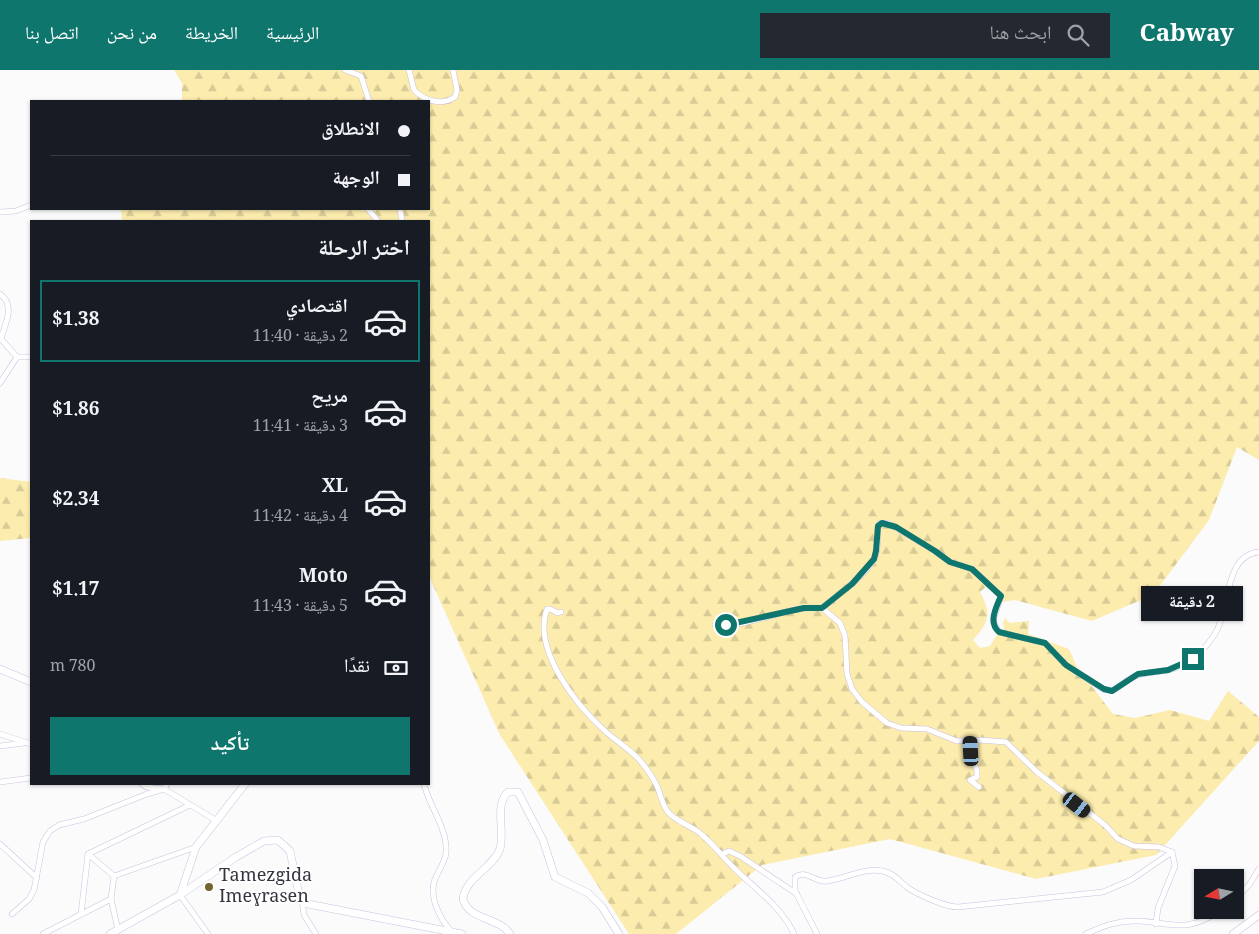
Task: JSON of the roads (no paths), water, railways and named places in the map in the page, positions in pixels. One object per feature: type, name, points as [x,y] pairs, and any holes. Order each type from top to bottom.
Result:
[{"type":"main road","points":[[0,669],[30,682]]},
{"type":"main road","points":[[180,895],[196,847],[245,785]]},
{"type":"main road","points":[[510,934],[501,926],[468,909],[463,899],[467,889],[489,866],[500,850],[502,841],[502,799],[508,792],[513,791],[518,792],[524,800],[546,847],[555,877],[588,893],[602,907],[619,934]]},
{"type":"main road","points":[[110,934],[180,895],[254,846],[264,841],[278,840],[290,851],[302,900],[318,908],[434,931],[451,931],[462,934]]},
{"type":"main road","points":[[1233,934],[1259,915]]},
{"type":"street","points":[[345,70],[361,76],[369,100]]},
{"type":"street","points":[[409,70],[414,90],[424,98],[436,102],[445,102],[455,98],[457,90],[453,70]]},
{"type":"street","points":[[0,212],[16,211],[30,205]]},
{"type":"street","points":[[369,210],[377,220]]},
{"type":"street","points":[[0,294],[6,298],[10,309],[1,339],[17,357],[30,357]]},
{"type":"street","points":[[0,383],[17,357]]},
{"type":"street","points":[[715,625],[732,625],[804,608],[822,608],[846,589],[871,564],[876,551],[878,526],[882,523],[888,523],[950,562],[972,569],[993,586],[1001,596],[993,621],[999,632],[1045,643],[1066,665],[1104,689],[1112,691],[1138,674],[1168,670],[1193,659],[1216,633],[1236,567],[1245,556],[1259,552]]},
{"type":"street","points":[[822,608],[840,623],[846,636],[848,679],[862,702],[887,723],[896,727],[922,727],[953,741],[999,740],[1008,743],[1037,772],[1105,825],[1118,839],[1134,846],[1159,847],[1172,852]]},
{"type":"street","points":[[561,612],[558,613],[548,609],[544,620],[548,646],[563,682],[598,724],[641,762],[656,784],[670,814],[699,832],[722,854],[779,912],[794,934]]},
{"type":"street","points":[[0,734],[29,743]]},
{"type":"street","points":[[971,740],[972,760],[977,778],[970,780],[980,787]]},
{"type":"street","points":[[0,746],[29,743]]},
{"type":"street","points":[[0,782],[30,778]]},
{"type":"street","points":[[143,785],[164,789],[217,821]]},
{"type":"street","points":[[12,914],[29,899],[37,878],[43,842],[53,828],[164,789],[166,785]]},
{"type":"street","points":[[424,785],[428,802],[443,834],[446,854],[434,883],[434,895],[442,921],[451,931]]},
{"type":"street","points":[[88,854],[190,805]]},
{"type":"street","points":[[0,844],[37,878]]},
{"type":"street","points":[[114,876],[196,847]]},
{"type":"street","points":[[722,854],[729,851],[740,856],[797,895]]},
{"type":"street","points":[[818,934],[797,895],[794,881],[800,875],[808,875],[826,882],[870,870],[891,873],[911,890],[944,905],[954,907],[1098,893],[1131,880],[1172,852]]},
{"type":"street","points":[[1156,924],[1158,908],[1175,866],[1172,852]]},
{"type":"street","points":[[88,854],[114,876]]},
{"type":"street","points":[[81,914],[88,854]]},
{"type":"street","points":[[1244,890],[1259,869]]},
{"type":"street","points":[[114,876],[111,899],[118,930]]},
{"type":"street","points":[[180,895],[208,934]]},
{"type":"street","points":[[43,934],[111,899]]},
{"type":"street","points":[[302,900],[304,916],[316,934]]},
{"type":"street","points":[[1086,934],[1117,922],[1138,921],[1187,928],[1208,919]]},
{"type":"place","name":"Tamezgida Imeɣrasen","points":[[209,887]]}]
